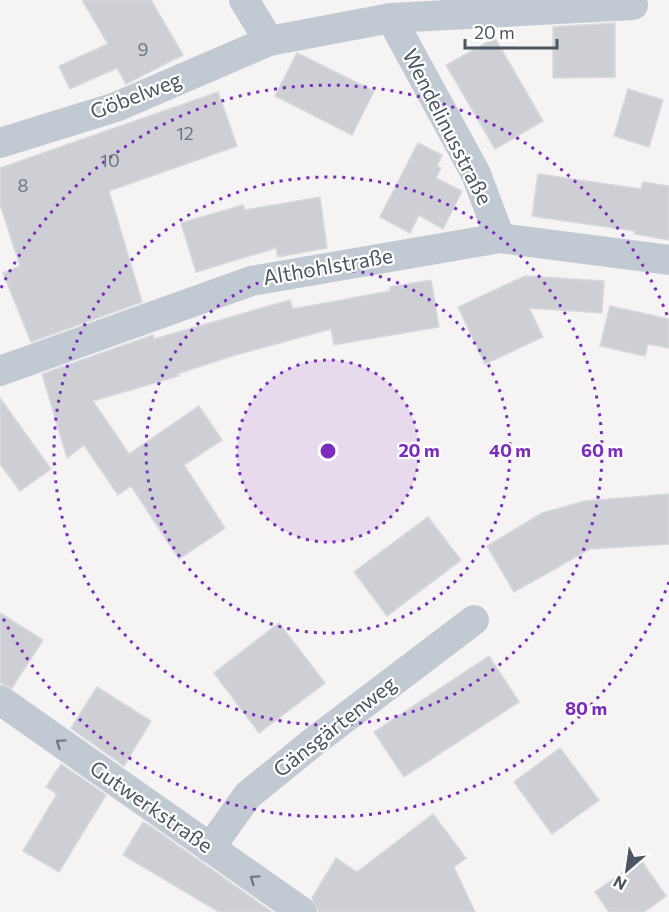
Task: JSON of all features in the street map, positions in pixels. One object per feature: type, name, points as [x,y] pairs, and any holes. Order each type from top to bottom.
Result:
[{"type":"street","points":[[243,0],[269,41]]},
{"type":"street","name":"Wendelinusstraße","points":[[269,41],[391,18],[633,5]]},
{"type":"street","name":"Wendelinusstraße","points":[[391,18],[476,174],[500,238]]},
{"type":"street","name":"Göbelweg","points":[[0,143],[116,107],[269,41]]},
{"type":"street","name":"Althohlstraße","points":[[0,371],[251,281],[500,238],[669,260]]},
{"type":"street","name":"Gänsgärtenweg","points":[[210,848],[248,795],[316,740],[474,620]]},
{"type":"street","name":"Gutwerkstraße","points":[[0,700],[302,912]]},
{"type":"building","points":[[82,0],[151,0],[183,55],[126,84],[117,68],[70,89],[59,66],[108,44]]},
{"type":"building","points":[[615,23],[615,77],[553,78],[553,27]]},
{"type":"building","points":[[495,38],[543,121],[495,149],[446,65]]},
{"type":"building","points":[[297,53],[374,91],[352,135],[275,96]]},
{"type":"building","points":[[628,89],[663,100],[649,147],[614,136]]},
{"type":"building","points":[[218,92],[237,146],[109,191],[142,302],[31,342],[3,273],[20,266],[0,204],[0,168]]},
{"type":"building","points":[[418,143],[442,155],[437,166],[441,168],[436,178],[462,191],[443,229],[419,215],[410,233],[380,217]]},
{"type":"building","points":[[538,174],[641,189],[643,182],[669,186],[669,240],[634,234],[635,231],[532,216]]},
{"type":"building","points":[[320,197],[327,248],[278,257],[276,248],[196,272],[181,223],[243,205],[245,210]]},
{"type":"building","points":[[525,276],[604,281],[602,313],[529,308],[543,337],[485,364],[458,307]]},
{"type":"building","points":[[431,280],[439,327],[334,345],[331,329],[232,356],[177,374],[179,376],[93,401],[129,454],[199,406],[222,440],[184,465],[225,528],[179,559],[131,486],[118,495],[84,445],[67,458],[42,374],[153,335],[154,339],[290,300],[293,309],[390,291],[390,287]]},
{"type":"building","points":[[610,306],[669,319],[669,348],[648,344],[645,356],[600,346]]},
{"type":"building","points":[[0,398],[51,469],[20,491],[0,464]]},
{"type":"building","points":[[669,494],[669,544],[590,549],[514,592],[487,546],[542,513],[585,501]]},
{"type":"building","points":[[428,517],[461,560],[387,616],[354,572]]},
{"type":"building","points":[[0,613],[43,640],[12,688],[0,683]]},
{"type":"building","points":[[279,623],[325,683],[259,733],[214,673]]},
{"type":"building","points":[[489,656],[519,702],[404,777],[374,732]]},
{"type":"building","points":[[97,687],[151,721],[124,766],[71,728]]},
{"type":"building","points":[[560,748],[599,800],[552,834],[514,782]]},
{"type":"building","points":[[61,764],[106,795],[59,872],[23,851],[57,794],[46,787]]},
{"type":"building","points":[[433,814],[466,858],[454,867],[475,912],[319,912],[312,898],[336,858],[357,872]]},
{"type":"building","points":[[143,822],[272,912],[219,912],[123,855]]},
{"type":"building","points":[[641,860],[666,896],[644,912],[609,912],[595,892]]}]
